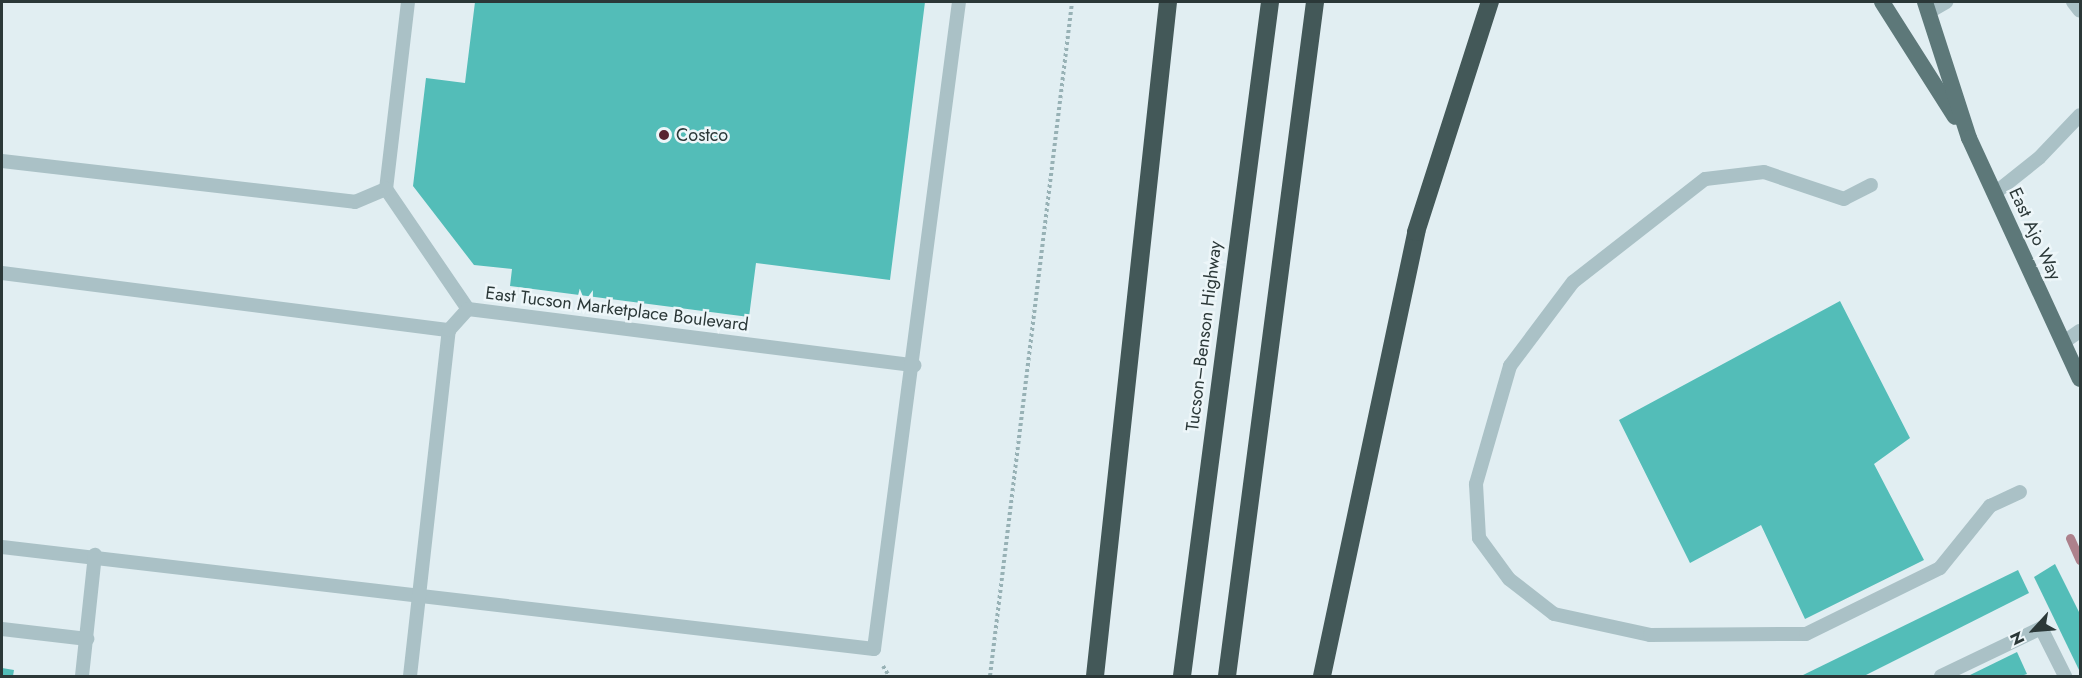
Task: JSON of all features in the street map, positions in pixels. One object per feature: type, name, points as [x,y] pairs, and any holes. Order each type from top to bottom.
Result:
[{"type":"highway","points":[[1095,676],[1168,2]]},
{"type":"highway","name":"Tucson–Benson Highway","points":[[1182,676],[1270,2]]},
{"type":"highway","points":[[1227,676],[1315,2]]},
{"type":"highway","points":[[1322,676],[1416,232],[1490,2]]},
{"type":"main road","name":"East Ajo Way","points":[[1882,2],[1969,138],[2080,379]]},
{"type":"main road","name":"East Ajo Way","points":[[1927,7],[1969,138]]},
{"type":"lane","points":[[2,161],[355,202],[386,189],[408,2]]},
{"type":"lane","points":[[2,547],[95,555],[874,649],[914,365],[959,2]]},
{"type":"lane","points":[[1927,7],[1946,2]]},
{"type":"lane","points":[[2073,2],[2080,11]]},
{"type":"lane","points":[[1995,193],[2039,158],[2080,115]]},
{"type":"lane","points":[[1871,185],[1844,199],[1764,172],[1705,179],[1573,282],[1509,366],[1476,484],[1479,538],[1509,579],[1554,614],[1650,635],[1806,634],[1940,568],[1990,506],[2020,492]]},
{"type":"lane","name":"East Tucson Marketplace Boulevard","points":[[386,189],[468,309],[914,365]]},
{"type":"lane","points":[[2,273],[449,330]]},
{"type":"lane","points":[[410,676],[449,330],[468,309]]},
{"type":"lane","points":[[2064,342],[2080,331]]},
{"type":"lane","points":[[82,676],[95,555]]},
{"type":"lane","points":[[1941,676],[2041,628],[2065,676]]},
{"type":"lane","points":[[2,629],[87,639]]},
{"type":"path","points":[[990,676],[1072,2]]},
{"type":"building","name":"Costco","points":[[475,2],[925,2],[890,280],[756,263],[749,317],[510,286],[512,269],[474,265],[413,186],[426,78],[465,83]]},
{"type":"building","points":[[1840,301],[1910,438],[1874,464],[1924,560],[1805,619],[1761,525],[1690,563],[1619,420]]},
{"type":"building","points":[[2055,564],[2080,614],[2080,672],[2034,577]]},
{"type":"building","points":[[2018,570],[2029,593],[1864,676],[1801,676]]},
{"type":"building","points":[[2017,652],[2027,674],[1968,676]]},
{"type":"building","points":[[2,668],[14,670],[13,676],[2,676]]},
{"type":"waterway","points":[[2070,538],[2080,560]]},
{"type":"place","name":"Costco","points":[[664,135]]}]
